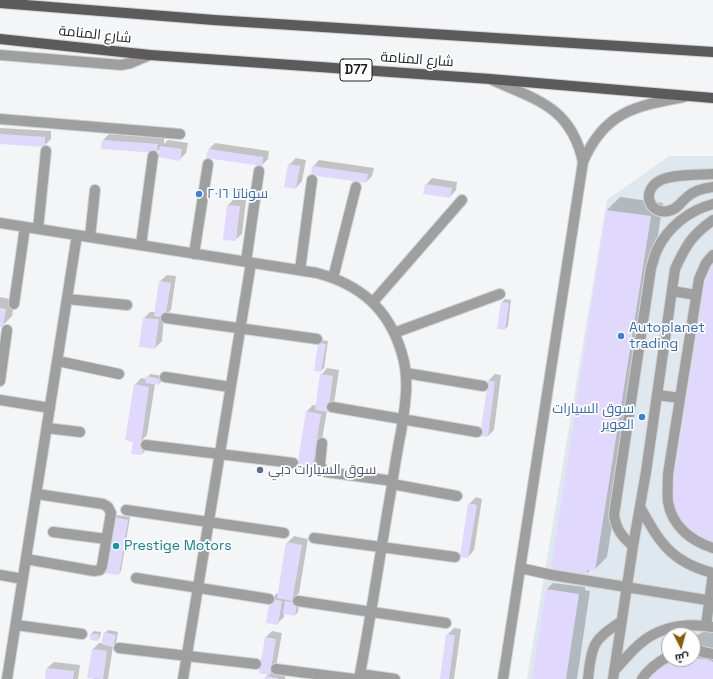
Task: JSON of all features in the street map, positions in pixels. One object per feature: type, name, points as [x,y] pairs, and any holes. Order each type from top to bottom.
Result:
[{"type":"main road","name":"شارع المنامة","points":[[0,2],[222,21],[713,52]]},
{"type":"main road","name":"شارع المنامة","points":[[0,39],[150,55],[490,79],[713,98]]},
{"type":"street","points":[[0,55],[121,65],[131,63],[150,55]]},
{"type":"street","points":[[490,79],[535,99],[554,110],[570,128],[576,138],[583,162]]},
{"type":"street","points":[[503,679],[583,162],[601,132],[618,117],[628,111],[650,103],[689,96]]},
{"type":"street","points":[[0,119],[180,134]]},
{"type":"street","points":[[38,229],[46,151]]},
{"type":"street","points":[[142,245],[153,156]]},
{"type":"street","points":[[194,254],[208,164]]},
{"type":"street","points":[[183,679],[240,328],[259,170]]},
{"type":"street","points":[[713,174],[672,177],[662,180],[652,186],[649,191],[649,199],[653,206],[659,210],[667,212],[674,210],[688,196],[698,190],[713,187]]},
{"type":"street","points":[[300,270],[312,180]]},
{"type":"street","points":[[334,278],[356,187]]},
{"type":"street","points":[[90,237],[95,190]]},
{"type":"street","points":[[373,302],[462,200]]},
{"type":"street","points":[[633,546],[619,531],[614,515],[651,268],[657,251],[666,235],[678,222],[694,211],[713,204]]},
{"type":"street","points":[[613,675],[640,507],[675,268],[684,248],[698,231],[713,220]]},
{"type":"street","points":[[0,223],[300,270],[334,278],[348,284],[362,293],[373,302],[387,319],[402,354],[406,373],[406,388],[403,419],[370,612],[357,677]]},
{"type":"street","points":[[14,304],[25,227]]},
{"type":"street","points":[[7,679],[78,235]]},
{"type":"street","points":[[713,254],[706,263],[699,279],[668,474],[668,502],[673,516],[680,528],[702,545],[713,548]]},
{"type":"street","points":[[672,291],[696,295]]},
{"type":"street","points":[[394,333],[500,294]]},
{"type":"street","points":[[67,299],[127,305]]},
{"type":"street","points":[[166,318],[317,339]]},
{"type":"street","points":[[0,381],[7,330]]},
{"type":"street","points":[[58,361],[119,374]]},
{"type":"street","points":[[406,373],[483,386]]},
{"type":"street","points":[[165,377],[230,387]]},
{"type":"street","points":[[657,395],[680,398]]},
{"type":"street","points":[[0,400],[50,408]]},
{"type":"street","points":[[332,406],[476,432]]},
{"type":"street","points":[[47,428],[80,432]]},
{"type":"street","points":[[322,443],[320,464],[326,472],[392,482],[457,496]]},
{"type":"street","points":[[146,445],[293,463]]},
{"type":"street","points":[[26,559],[97,571],[101,569],[111,513],[106,505],[37,494]]},
{"type":"street","points":[[613,675],[643,641],[659,632],[676,626],[694,625],[709,627],[713,573],[695,568],[678,559],[664,547],[640,507]]},
{"type":"street","points":[[126,510],[284,533]]},
{"type":"street","points":[[53,532],[106,539]]},
{"type":"street","points":[[314,538],[455,557]]},
{"type":"street","points":[[520,568],[711,600]]},
{"type":"street","points":[[0,575],[23,579]]},
{"type":"street","points":[[136,578],[268,599]]},
{"type":"street","points":[[298,601],[446,623]]},
{"type":"street","points":[[588,679],[592,654],[596,643],[600,638],[622,621]]},
{"type":"street","points":[[16,625],[82,634]]},
{"type":"street","points":[[119,648],[256,664]]},
{"type":"street","points":[[701,652],[713,654]]},
{"type":"street","points":[[642,679],[647,672],[661,660]]},
{"type":"street","points":[[276,669],[395,679]]},
{"type":"shaded area","name":"سوق السيارات العوير","points":[[669,156],[713,156],[713,679],[527,679],[607,200]]},
{"type":"building","points":[[0,134],[45,137],[45,147],[0,144]]},
{"type":"building","points":[[102,140],[158,144],[157,153],[101,149]]},
{"type":"building","points":[[160,146],[182,149],[180,161],[158,157]]},
{"type":"building","points":[[208,149],[263,157],[262,166],[206,158]]},
{"type":"building","points":[[288,164],[300,166],[296,189],[284,187]]},
{"type":"building","points":[[312,166],[368,174],[366,183],[311,175]]},
{"type":"building","points":[[425,184],[452,188],[450,198],[423,194]]},
{"type":"building","points":[[227,205],[240,206],[236,241],[223,240]]},
{"type":"building","points":[[606,210],[651,216],[595,571],[587,570],[587,575],[551,569]]},
{"type":"building","points":[[713,264],[713,545],[697,538],[679,520],[671,505],[674,477],[705,282]]},
{"type":"building","points":[[159,281],[171,283],[165,318],[154,316]]},
{"type":"building","points":[[501,302],[509,303],[505,330],[497,329]]},
{"type":"building","points":[[0,308],[6,309],[3,327],[0,327]]},
{"type":"building","points":[[143,318],[159,319],[155,349],[139,347]]},
{"type":"building","points":[[318,343],[326,344],[321,372],[314,371]]},
{"type":"building","points":[[320,374],[333,376],[328,412],[315,410]]},
{"type":"building","points":[[146,376],[160,379],[159,385],[145,383]]},
{"type":"building","points":[[488,380],[495,382],[488,437],[480,436]]},
{"type":"building","points":[[134,384],[149,387],[141,443],[144,443],[142,455],[131,454],[133,442],[125,440]]},
{"type":"building","points":[[306,411],[321,414],[312,469],[297,467]]},
{"type":"building","points":[[468,503],[477,505],[468,558],[460,557]]},
{"type":"building","name":"Prestige Motors","points":[[113,517],[128,520],[119,575],[103,573]]},
{"type":"building","points":[[286,542],[302,545],[292,601],[277,598]]},
{"type":"building","points":[[546,589],[579,594],[566,679],[532,679]]},
{"type":"building","points":[[270,599],[282,601],[278,625],[266,623]]},
{"type":"building","points":[[285,601],[297,603],[295,616],[283,614]]},
{"type":"building","points":[[104,632],[116,635],[113,647],[101,644]]},
{"type":"building","points":[[90,634],[99,634],[98,641],[90,640]]},
{"type":"building","points":[[446,634],[455,635],[449,679],[440,679]]},
{"type":"building","points":[[265,637],[276,639],[270,675],[259,673]]},
{"type":"building","points":[[92,649],[107,651],[103,679],[87,678]]},
{"type":"building","points":[[701,659],[713,662],[713,679],[649,679],[662,667],[701,667]]},
{"type":"building","points":[[46,668],[74,671],[73,679],[45,679]]},
{"type":"building","points":[[265,676],[278,678],[278,679],[264,679]]},
{"type":"place","name":"سوناتا ٢٠١٦","points":[[199,194]]},
{"type":"place","name":"Autoplanet trading","points":[[621,336]]},
{"type":"place","name":"سوق السيارات العوير","points":[[642,417]]},
{"type":"place","name":"سوق السيارات دبي","points":[[260,470]]},
{"type":"place","name":"Prestige Motors","points":[[116,546]]}]
